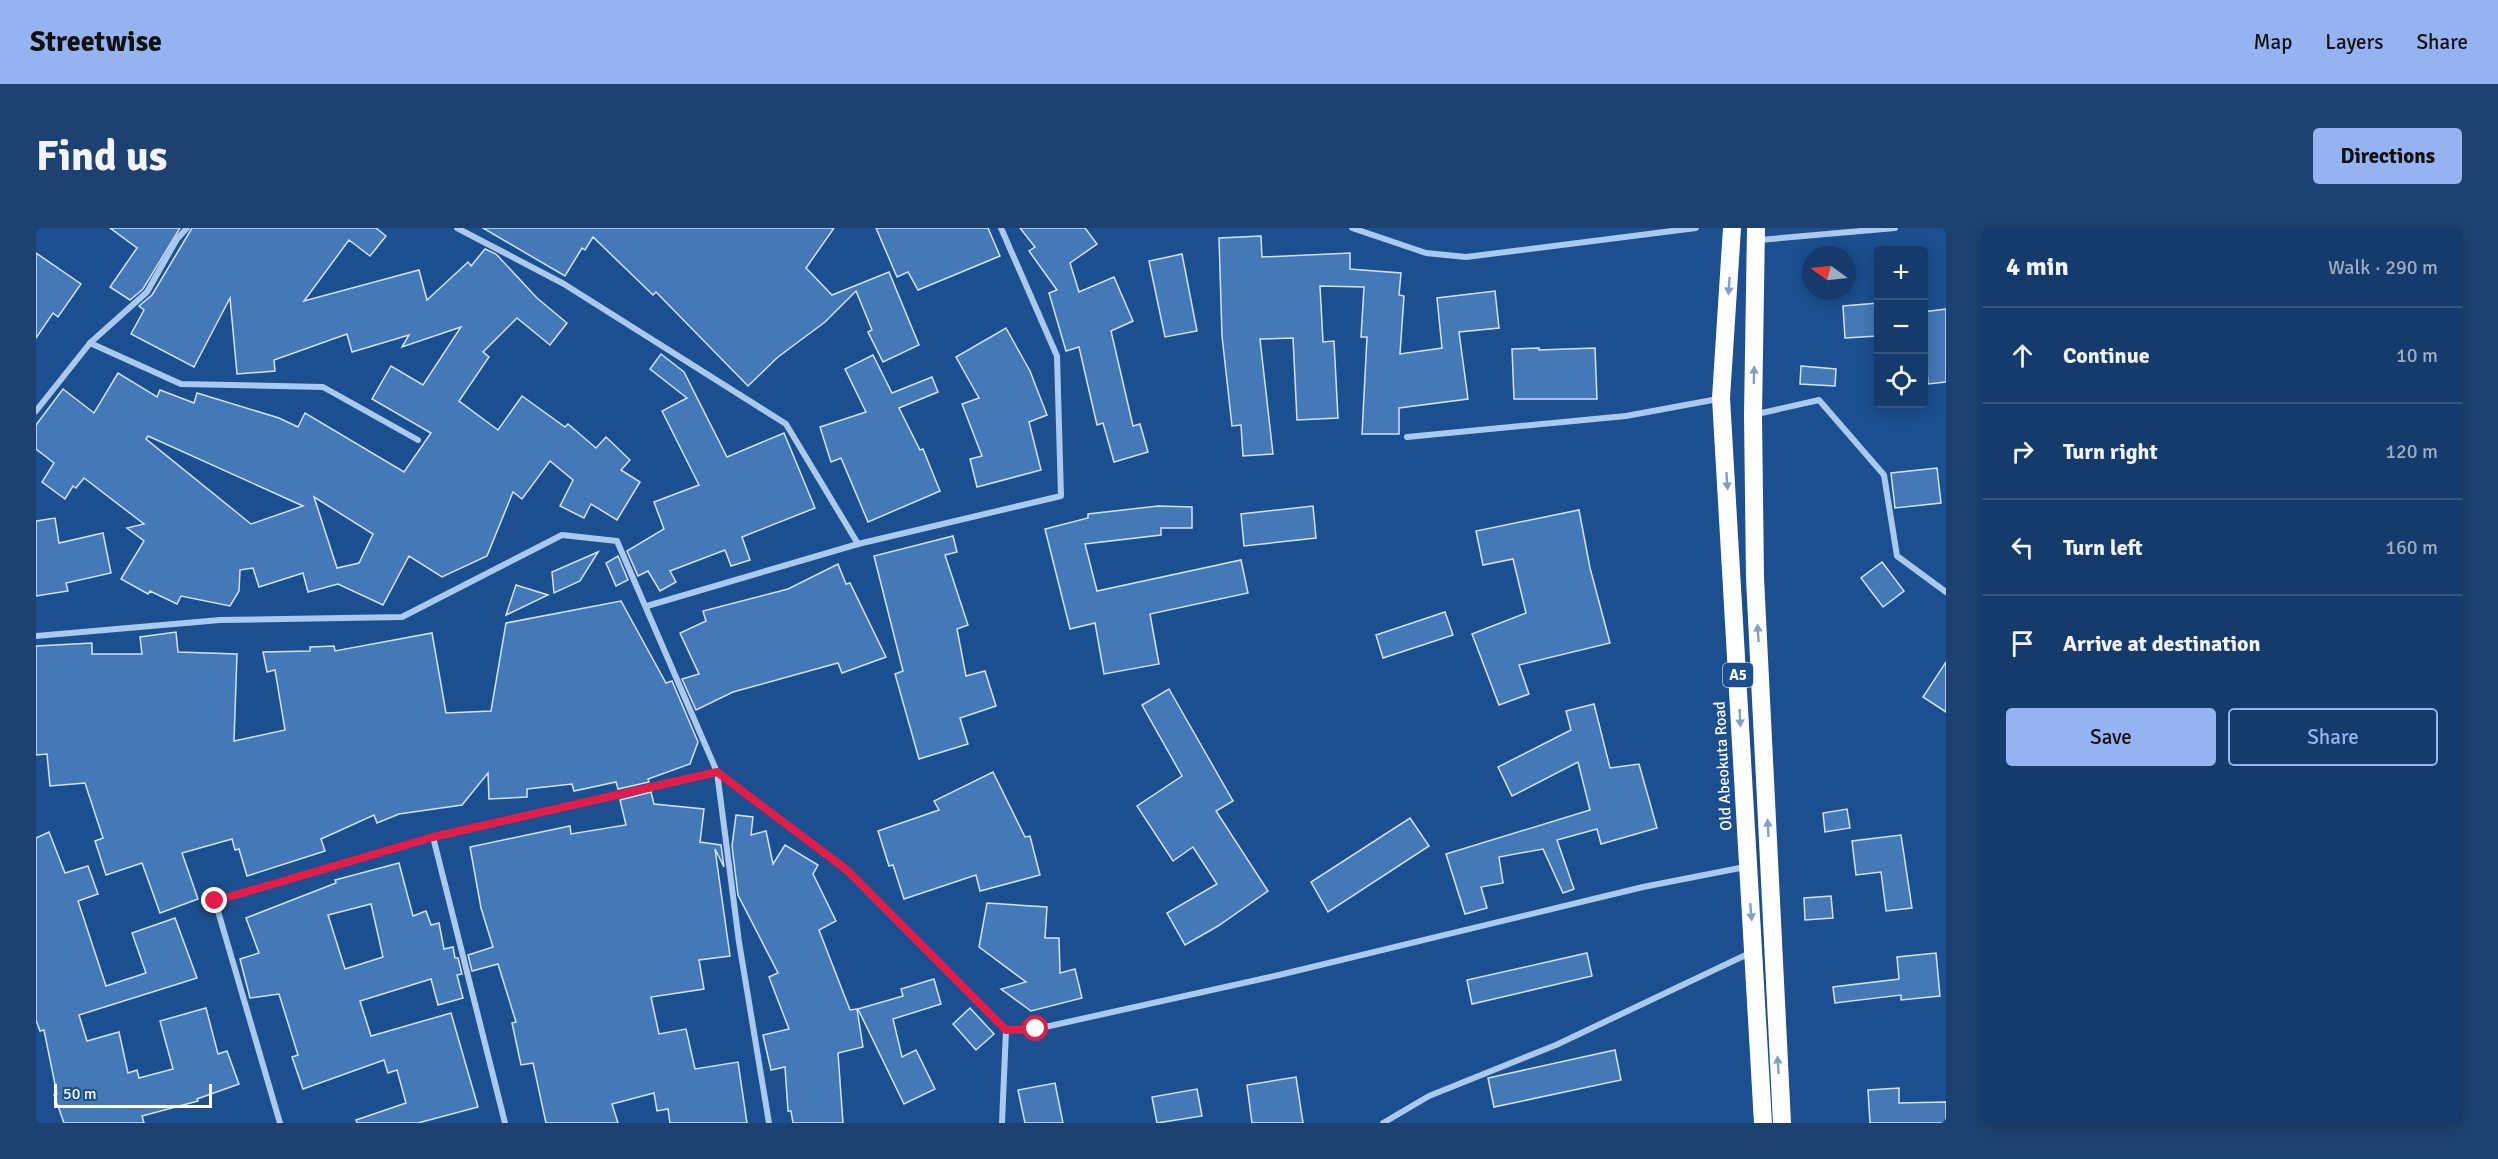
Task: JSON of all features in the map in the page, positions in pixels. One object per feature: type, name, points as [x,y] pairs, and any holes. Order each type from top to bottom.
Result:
[{"type":"highway","name":"Old Abeokuta Road","points":[[1732,228],[1721,398],[1747,867],[1755,950],[1763,1123]]},
{"type":"highway","name":"A5","points":[[1755,234],[1753,415],[1755,578],[1782,1123]]},
{"type":"street","points":[[36,411],[90,343],[147,292],[177,239],[187,228]]},
{"type":"street","points":[[457,228],[564,284],[786,424],[858,544]]},
{"type":"street","points":[[647,606],[858,544],[1061,496],[1057,356],[1001,228]]},
{"type":"street","points":[[1352,228],[1426,253],[1466,257],[1696,228]]},
{"type":"street","points":[[1755,234],[1895,228]]},
{"type":"street","points":[[90,343],[181,384],[323,387],[418,440]]},
{"type":"street","points":[[1407,437],[1626,416],[1721,398]]},
{"type":"street","points":[[1753,415],[1819,400],[1884,475],[1898,556],[1946,592]]},
{"type":"street","points":[[36,636],[220,620],[402,617],[562,535],[617,541],[717,772],[739,942],[769,1123]]},
{"type":"street","points":[[280,1123],[215,901],[433,837],[717,772],[847,870],[1006,1030],[1036,1029],[1279,975],[1643,887],[1747,867]]},
{"type":"street","points":[[433,837],[505,1123]]},
{"type":"street","points":[[1383,1123],[1429,1096],[1556,1045],[1755,950]]},
{"type":"street","points":[[1002,1123],[1006,1030]]},
{"type":"building","points":[[110,228],[180,228],[143,289],[130,300],[110,287],[137,248]]},
{"type":"building","points":[[192,228],[376,228],[386,236],[370,256],[349,240],[304,301],[419,270],[427,300],[468,262],[471,266],[485,249],[496,254],[537,298],[567,323],[550,345],[517,318],[483,352],[489,357],[459,401],[498,430],[522,396],[565,427],[568,424],[596,448],[606,437],[630,460],[621,470],[640,482],[617,520],[591,504],[584,518],[560,506],[573,480],[550,461],[522,499],[513,492],[487,556],[442,577],[409,556],[383,605],[338,584],[308,592],[303,573],[259,587],[253,568],[240,570],[239,591],[230,606],[181,596],[177,604],[150,591],[148,594],[121,579],[144,541],[127,528],[144,524],[84,478],[76,488],[73,486],[65,499],[42,482],[54,463],[36,449],[36,425],[63,389],[94,413],[118,373],[157,397],[160,390],[194,403],[197,393],[279,418],[298,427],[305,413],[404,472],[431,433],[372,399],[391,366],[423,385],[461,327],[402,347],[409,335],[352,352],[347,334],[274,360],[275,371],[237,374],[230,298],[194,367],[131,334],[144,310],[139,306],[152,295]],"holes":[[[148,436],[303,506],[251,524],[146,439]],[[314,497],[373,534],[359,563],[337,568]]]},
{"type":"building","points":[[483,228],[834,228],[806,268],[832,295],[889,272],[919,345],[883,362],[868,332],[872,330],[856,291],[825,322],[778,357],[748,386],[656,292],[653,295],[593,237],[585,250],[582,248],[565,276]]},
{"type":"building","points":[[876,228],[988,228],[1000,256],[918,290],[908,272],[897,277]]},
{"type":"building","points":[[1020,228],[1085,228],[1097,244],[1070,263],[1079,292],[1114,277],[1133,321],[1111,331],[1133,426],[1140,424],[1148,452],[1114,462],[1103,423],[1097,425],[1079,347],[1066,351],[1049,293],[1057,290],[1029,251],[1035,247]]},
{"type":"building","points":[[1261,236],[1262,257],[1350,253],[1350,269],[1401,273],[1399,295],[1404,296],[1400,354],[1442,348],[1437,298],[1495,291],[1499,328],[1459,332],[1468,399],[1399,408],[1399,434],[1362,434],[1367,337],[1361,337],[1364,287],[1320,286],[1323,342],[1334,341],[1338,418],[1297,420],[1293,338],[1260,339],[1273,454],[1243,456],[1241,425],[1232,426],[1222,336],[1219,238]]},
{"type":"building","points":[[36,253],[81,284],[58,317],[53,313],[36,338]]},
{"type":"building","points":[[1182,254],[1197,331],[1165,337],[1149,261]]},
{"type":"building","points":[[1874,303],[1874,336],[1845,338],[1843,306]]},
{"type":"building","points":[[1946,309],[1946,382],[1928,384],[1928,311]]},
{"type":"building","points":[[1006,328],[1030,371],[1047,415],[1029,422],[1041,470],[977,487],[970,459],[982,456],[962,404],[979,398],[956,357]]},
{"type":"building","points":[[1539,348],[1539,350],[1595,348],[1597,399],[1514,399],[1512,349]]},
{"type":"building","points":[[661,354],[684,372],[727,457],[784,433],[815,508],[742,537],[750,560],[731,566],[725,550],[670,571],[676,582],[660,591],[648,571],[638,576],[627,551],[664,529],[654,502],[699,485],[662,411],[687,398],[650,369]]},
{"type":"building","points":[[873,355],[892,393],[932,377],[938,392],[899,408],[920,450],[923,449],[940,491],[868,522],[841,458],[831,462],[820,427],[866,412],[845,369]]},
{"type":"building","points":[[1801,366],[1836,369],[1835,386],[1800,384]]},
{"type":"building","points":[[1937,468],[1941,503],[1895,508],[1891,473]]},
{"type":"building","points":[[1158,506],[1192,507],[1192,528],[1161,528],[1161,535],[1085,544],[1097,591],[1241,560],[1248,593],[1150,614],[1159,664],[1104,674],[1095,623],[1070,629],[1045,529],[1088,518],[1088,514]]},
{"type":"building","points":[[1313,506],[1316,538],[1244,546],[1241,514]]},
{"type":"building","points":[[1579,510],[1590,568],[1610,643],[1519,665],[1529,694],[1499,705],[1472,634],[1526,613],[1513,559],[1483,565],[1476,531]]},
{"type":"building","points":[[55,518],[59,543],[103,533],[111,573],[66,583],[68,591],[36,596],[36,521]]},
{"type":"building","points":[[953,536],[957,552],[945,555],[968,625],[957,629],[966,676],[985,671],[996,706],[960,718],[968,744],[919,759],[895,674],[903,671],[874,556]]},
{"type":"building","points":[[598,552],[580,581],[554,593],[552,572]]},
{"type":"building","points":[[618,556],[628,580],[616,586],[606,563]]},
{"type":"building","points":[[1882,562],[1904,591],[1883,607],[1861,578]]},
{"type":"building","points":[[838,564],[846,584],[850,583],[886,657],[842,673],[838,663],[733,692],[696,710],[682,679],[699,674],[680,633],[706,621],[703,611],[788,589]]},
{"type":"building","points":[[516,585],[548,595],[506,615]]},
{"type":"building","points":[[621,601],[666,683],[672,681],[698,742],[690,764],[648,779],[649,782],[618,789],[616,782],[574,791],[572,784],[527,789],[527,797],[489,799],[488,773],[462,805],[399,814],[377,823],[374,815],[321,839],[325,851],[247,876],[239,849],[235,850],[232,839],[182,853],[198,899],[160,913],[142,863],[106,875],[95,841],[103,838],[85,783],[50,786],[47,754],[36,755],[36,646],[92,643],[92,654],[142,654],[140,637],[176,632],[178,652],[237,654],[234,741],[285,730],[275,670],[267,672],[263,652],[310,651],[310,647],[334,646],[335,651],[432,633],[446,713],[491,711],[506,623]]},
{"type":"building","points":[[1445,612],[1453,635],[1383,658],[1376,635]]},
{"type":"building","points":[[1946,662],[1946,712],[1923,697]]},
{"type":"building","points":[[1169,689],[1233,801],[1216,811],[1268,891],[1218,926],[1185,945],[1167,913],[1217,884],[1193,847],[1173,861],[1137,806],[1182,776],[1142,705]]},
{"type":"building","points":[[1594,704],[1610,768],[1639,764],[1657,828],[1601,844],[1597,829],[1557,840],[1574,889],[1563,893],[1543,849],[1499,857],[1503,883],[1481,887],[1487,908],[1465,914],[1446,854],[1590,810],[1578,762],[1512,796],[1498,767],[1571,730],[1566,711]]},
{"type":"building","points":[[993,772],[1025,837],[1030,836],[1040,875],[980,891],[976,875],[904,899],[893,865],[889,866],[878,831],[939,810],[934,801]]},
{"type":"building","points":[[651,792],[654,804],[704,809],[700,842],[721,845],[724,867],[715,849],[730,956],[699,960],[704,989],[651,997],[659,1034],[686,1029],[695,1069],[738,1062],[747,1123],[670,1123],[668,1109],[657,1111],[654,1093],[612,1104],[618,1123],[546,1123],[533,1063],[521,1065],[512,1023],[516,1022],[498,964],[472,971],[468,955],[493,947],[481,908],[470,847],[570,826],[571,834],[626,825],[620,800]]},
{"type":"building","points":[[1847,809],[1850,828],[1825,832],[1823,813]]},
{"type":"building","points":[[736,815],[753,817],[751,835],[766,831],[773,864],[785,845],[818,865],[813,874],[836,921],[819,930],[850,1010],[857,1009],[863,1047],[838,1053],[843,1123],[793,1123],[791,1111],[788,1111],[785,1067],[771,1070],[763,1035],[789,1029],[769,977],[778,973],[738,895],[732,846]]},
{"type":"building","points":[[1410,818],[1429,846],[1328,912],[1311,882]]},
{"type":"building","points":[[49,832],[65,873],[88,866],[98,894],[78,901],[106,986],[146,973],[132,933],[175,918],[197,978],[79,1015],[87,1041],[119,1032],[128,1073],[137,1070],[139,1078],[173,1069],[160,1021],[206,1008],[218,1054],[227,1051],[239,1084],[197,1099],[198,1101],[142,1116],[144,1123],[64,1123],[54,1095],[57,1094],[44,1030],[40,1031],[36,1020],[36,838]]},
{"type":"building","points":[[1901,835],[1912,908],[1886,911],[1881,872],[1856,875],[1852,841]]},
{"type":"building","points":[[399,863],[413,916],[426,911],[431,925],[439,923],[444,949],[453,947],[455,958],[458,958],[462,974],[457,975],[463,998],[438,1005],[431,979],[360,1001],[371,1036],[451,1013],[478,1107],[418,1123],[357,1123],[356,1120],[406,1103],[397,1070],[388,1073],[384,1060],[303,1089],[292,1057],[298,1055],[279,994],[250,998],[240,959],[259,953],[246,918],[336,883],[335,880]],"holes":[[[371,904],[383,957],[345,969],[328,915]]]},
{"type":"building","points":[[1831,896],[1833,918],[1805,920],[1804,898]]},
{"type":"building","points":[[987,903],[1047,907],[1045,938],[1059,938],[1060,973],[1075,969],[1082,998],[1031,1011],[1001,989],[1026,982],[979,947]]},
{"type":"building","points":[[1587,953],[1592,976],[1472,1004],[1467,980]]},
{"type":"building","points":[[1936,953],[1940,996],[1901,1000],[1901,995],[1835,1003],[1833,987],[1899,979],[1897,957]]},
{"type":"building","points":[[934,979],[941,1004],[893,1019],[902,1057],[916,1050],[935,1089],[904,1104],[858,1009],[903,996],[901,989]]},
{"type":"building","points":[[970,1008],[994,1034],[976,1050],[953,1024]]},
{"type":"building","points":[[1615,1050],[1621,1080],[1494,1107],[1488,1078]]},
{"type":"building","points":[[1296,1077],[1303,1123],[1252,1123],[1247,1085]]},
{"type":"building","points":[[1055,1083],[1063,1123],[1025,1123],[1018,1090]]},
{"type":"building","points":[[1899,1088],[1899,1103],[1946,1102],[1946,1123],[1870,1123],[1868,1090]]},
{"type":"building","points":[[1197,1089],[1202,1116],[1157,1123],[1152,1097]]},
{"type":"route","points":[[215,901],[433,837],[717,772],[847,870],[1006,1030],[1036,1029]]}]
